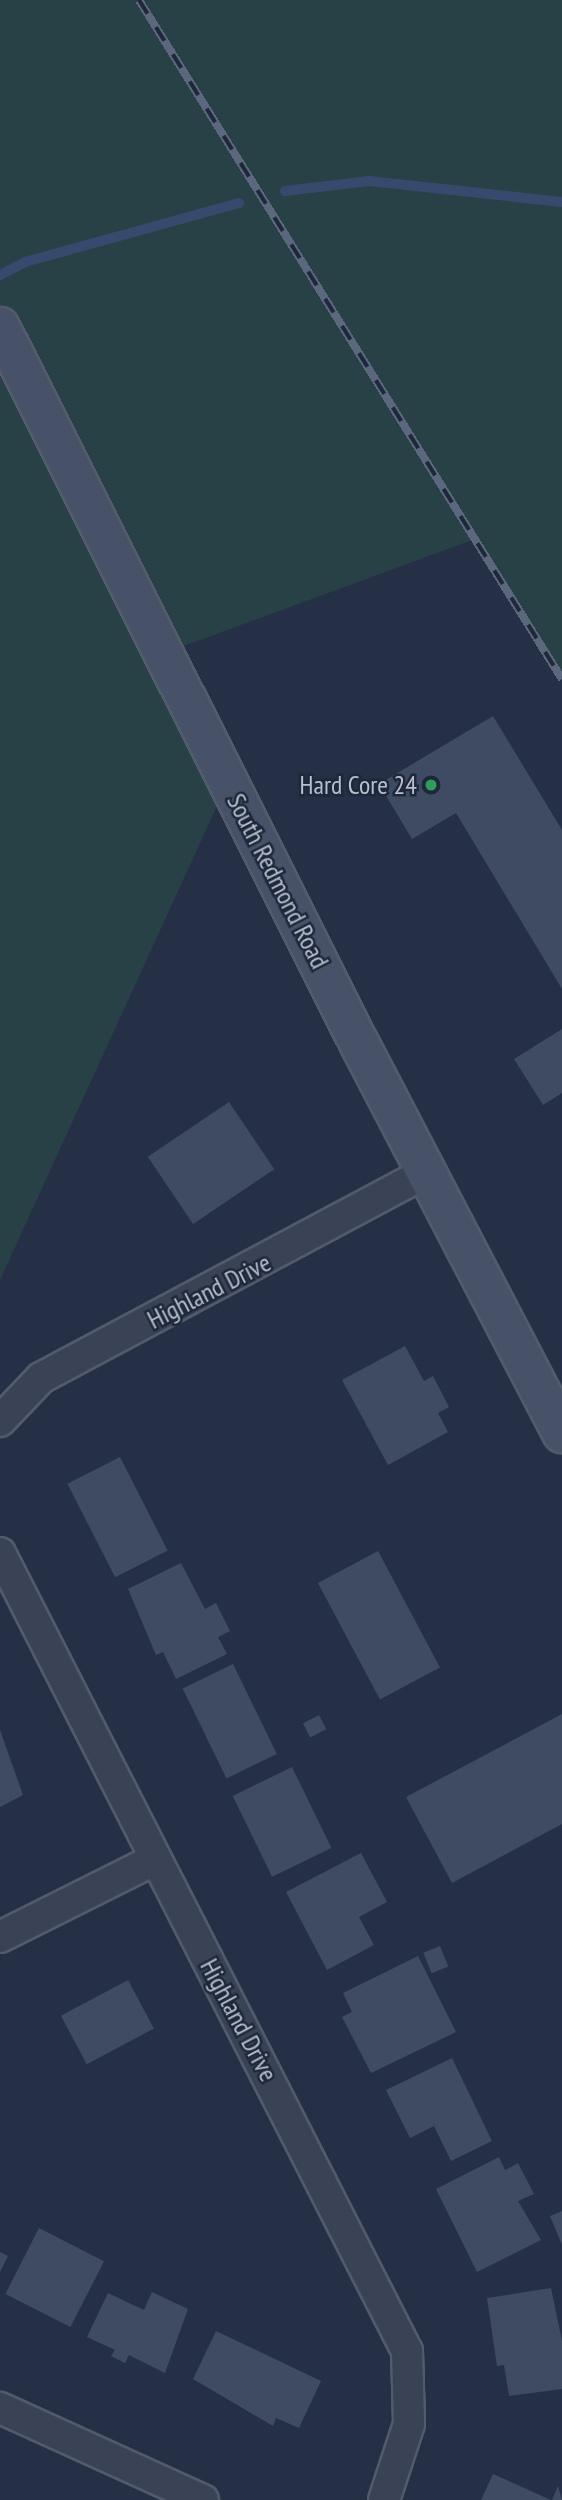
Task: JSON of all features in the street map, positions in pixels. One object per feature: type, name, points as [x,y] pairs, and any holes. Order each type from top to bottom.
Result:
[{"type":"street","name":"South Redmond Road","points":[[0,327],[427,1172],[562,1433]]},
{"type":"street","name":"Highland Drive","points":[[0,1421],[41,1378],[427,1172]]},
{"type":"street","name":"Highland Drive","points":[[0,1553],[153,1860],[407,2351],[409,2424],[384,2500]]},
{"type":"street","points":[[0,1937],[153,1860]]},
{"type":"street","points":[[0,2407],[203,2500]]},
{"type":"green space","points":[[0,0],[562,0],[562,679],[475,539],[162,654],[0,336]]},
{"type":"green space","points":[[0,348],[228,782],[0,1280]]},
{"type":"building","points":[[493,716],[562,830],[562,989],[456,813],[412,839],[379,784]]},
{"type":"building","points":[[562,1029],[562,1093],[543,1105],[514,1059]]},
{"type":"building","points":[[229,1102],[274,1169],[193,1224],[148,1157]]},
{"type":"building","points":[[405,1346],[424,1381],[433,1376],[449,1407],[438,1413],[448,1432],[388,1465],[342,1380]]},
{"type":"building","points":[[120,1457],[168,1551],[115,1577],[67,1484]]},
{"type":"building","points":[[378,1551],[440,1668],[380,1699],[318,1583]]},
{"type":"building","points":[[181,1563],[205,1609],[216,1603],[230,1631],[218,1637],[227,1654],[176,1679],[163,1652],[156,1655],[128,1589]]},
{"type":"building","points":[[233,1664],[277,1754],[227,1778],[183,1689]]},
{"type":"building","points":[[562,1714],[562,1824],[452,1883],[406,1797]]},
{"type":"building","points":[[319,1715],[326,1729],[310,1737],[303,1723]]},
{"type":"building","points":[[0,1730],[23,1795],[0,1807]]},
{"type":"building","points":[[292,1767],[331,1848],[272,1877],[233,1796]]},
{"type":"building","points":[[361,1853],[387,1902],[359,1917],[374,1945],[327,1970],[286,1892]]},
{"type":"building","points":[[440,1946],[448,1966],[432,1973],[423,1953]]},
{"type":"building","points":[[418,1956],[456,2032],[371,2073],[342,2017],[352,2012],[343,1993]]},
{"type":"building","points":[[128,1980],[154,2029],[87,2064],[61,2016]]},
{"type":"building","points":[[452,2058],[492,2141],[451,2161],[434,2126],[410,2138],[386,2090]]},
{"type":"building","points":[[499,2157],[505,2170],[518,2163],[534,2194],[518,2201],[541,2240],[477,2272],[436,2189]]},
{"type":"building","points":[[562,2211],[562,2245],[550,2216]]},
{"type":"building","points":[[39,2228],[104,2261],[70,2327],[5,2294]]},
{"type":"building","points":[[0,2252],[8,2256],[0,2272]]},
{"type":"building","points":[[551,2288],[562,2341],[562,2389],[509,2396],[504,2365],[497,2366],[487,2298]]},
{"type":"building","points":[[152,2292],[188,2309],[165,2373],[129,2355],[125,2363],[111,2356],[115,2350],[87,2337],[108,2293],[144,2310]]},
{"type":"building","points":[[216,2331],[321,2381],[299,2428],[276,2418],[273,2426],[193,2379]]},
{"type":"building","points":[[493,2474],[551,2500],[481,2500]]},
{"type":"building","points":[[558,2486],[562,2500],[552,2500]]},
{"type":"waterway","points":[[285,191],[369,181],[562,202]]},
{"type":"waterway","points":[[0,275],[25,262],[239,203]]},
{"type":"railway","points":[[139,0],[562,679]]},
{"type":"place","name":"Hard Core 24","points":[[431,785]]}]
